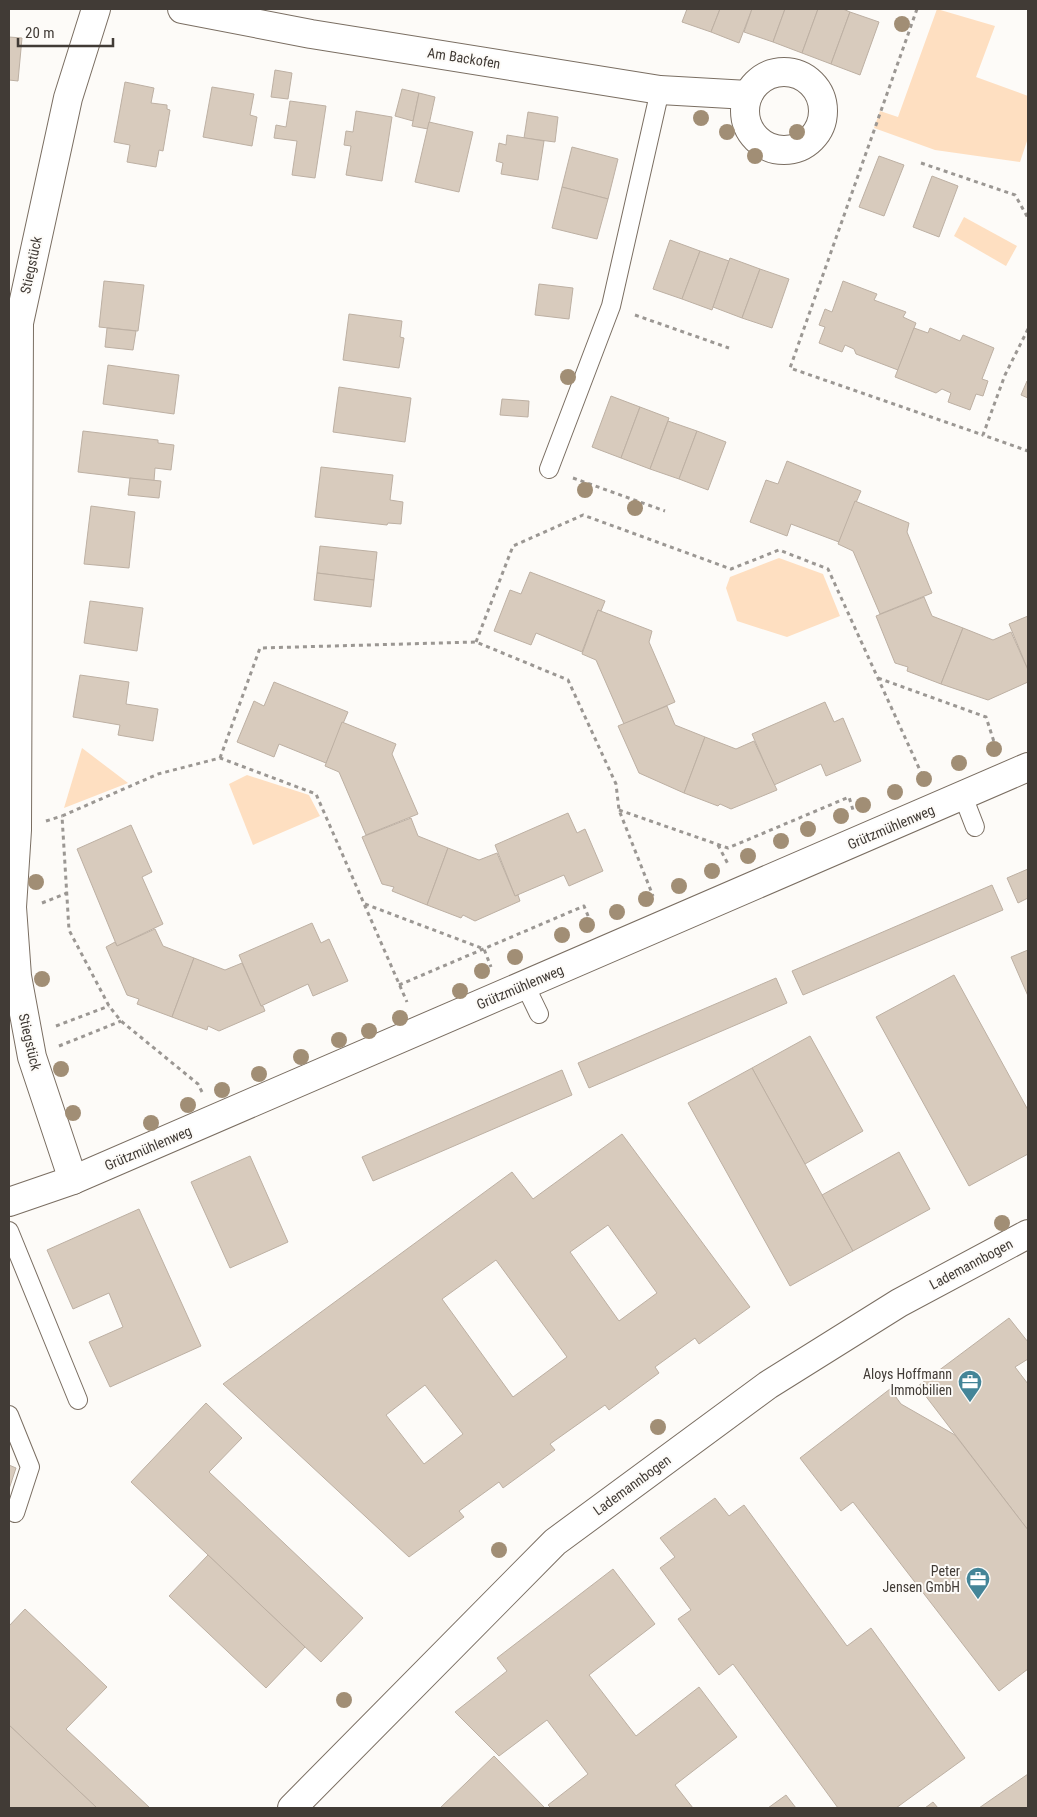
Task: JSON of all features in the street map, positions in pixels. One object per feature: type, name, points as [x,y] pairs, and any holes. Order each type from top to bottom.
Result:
[{"type":"street","name":"Stiegstück","points":[[73,1180],[30,1047],[17,976],[12,907],[17,830],[19,323],[68,98],[96,9]]},
{"type":"street","name":"Am Backofen","points":[[182,9],[311,34],[660,90],[748,96]]},
{"type":"street","name":"Grützmühlenweg","points":[[9,1202],[73,1180],[216,1119],[1016,772]]},
{"type":"street","name":"Lademannbogen","points":[[292,1808],[555,1542],[768,1385],[899,1303],[1028,1234]]},
{"type":"lane","points":[[548,469],[611,306],[660,90]]},
{"type":"lane","points":[[963,796],[975,827]]},
{"type":"lane","points":[[525,985],[539,1014]]},
{"type":"lane","points":[[9,1231],[78,1400]]},
{"type":"lane","points":[[9,1415],[30,1468],[16,1514]]},
{"type":"path","points":[[917,9],[790,368],[1028,451]]},
{"type":"path","points":[[921,163],[1015,195],[1028,218]]},
{"type":"path","points":[[611,306],[728,348]]},
{"type":"path","points":[[982,435],[1006,376],[1028,330]]},
{"type":"path","points":[[548,469],[665,511]]},
{"type":"path","points":[[476,642],[513,546],[583,515],[731,569],[779,550],[828,569],[937,807]]},
{"type":"path","points":[[220,758],[260,648],[476,642],[568,680],[616,784],[619,810],[664,925]]},
{"type":"path","points":[[878,678],[986,717],[1016,772]]},
{"type":"path","points":[[216,1119],[198,1084],[121,1021],[109,1006],[69,930],[62,816],[158,774],[220,758],[316,794],[399,985],[584,906]]},
{"type":"path","points":[[619,810],[728,848],[849,797]]},
{"type":"path","points":[[364,904],[484,949]]},
{"type":"path","points":[[30,1047],[109,1006]]},
{"type":"path","points":[[30,1047],[121,1021]]},
{"type":"shaded area","points":[[937,9],[995,26],[976,77],[1028,96],[1028,138],[1020,162],[935,150],[874,128],[880,111],[898,117]]},
{"type":"shaded area","points":[[964,217],[1017,246],[1006,266],[954,236]]},
{"type":"shaded area","points":[[779,558],[823,574],[840,616],[787,637],[737,621],[726,588],[730,577]]},
{"type":"shaded area","points":[[82,748],[128,783],[64,808]]},
{"type":"shaded area","points":[[247,775],[309,795],[320,816],[253,845],[229,784]]},
{"type":"building","points":[[687,9],[720,9],[711,32],[682,22]]},
{"type":"building","points":[[720,9],[752,9],[739,43],[711,32]]},
{"type":"building","points":[[752,9],[785,9],[773,42],[744,32]]},
{"type":"building","points":[[785,9],[818,9],[802,53],[773,42]]},
{"type":"building","points":[[818,9],[843,9],[850,12],[831,64],[802,53]]},
{"type":"building","points":[[850,12],[879,22],[860,75],[831,64]]},
{"type":"building","points":[[9,37],[22,38],[18,81],[9,80]]},
{"type":"building","points":[[275,70],[292,73],[288,99],[271,97]]},
{"type":"building","points":[[125,82],[154,88],[151,103],[167,105],[167,109],[170,110],[163,151],[159,150],[156,167],[127,162],[130,145],[114,142]]},
{"type":"building","points":[[212,87],[254,94],[250,115],[257,117],[252,146],[203,137]]},
{"type":"building","points":[[402,89],[419,93],[413,121],[395,116]]},
{"type":"building","points":[[419,93],[435,97],[428,129],[412,126]]},
{"type":"building","points":[[290,101],[326,106],[315,178],[292,175],[297,141],[274,138],[276,125],[286,127]]},
{"type":"building","points":[[356,111],[392,117],[382,181],[346,175],[351,146],[344,145],[346,131],[353,132]]},
{"type":"building","points":[[528,112],[558,117],[555,142],[524,138]]},
{"type":"building","points":[[429,122],[473,132],[459,192],[415,182]]},
{"type":"building","points":[[507,135],[544,141],[538,180],[501,174],[503,163],[496,161],[499,143],[506,145]]},
{"type":"building","points":[[572,147],[618,159],[608,199],[562,187]]},
{"type":"building","points":[[879,156],[904,165],[884,216],[859,207]]},
{"type":"building","points":[[932,176],[958,186],[939,237],[913,227]]},
{"type":"building","points":[[562,187],[608,199],[597,239],[552,228]]},
{"type":"building","points":[[670,240],[700,251],[682,299],[653,289]]},
{"type":"building","points":[[700,251],[729,261],[712,310],[682,299]]},
{"type":"building","points":[[730,258],[760,269],[742,318],[713,307]]},
{"type":"building","points":[[760,269],[789,279],[772,328],[742,318]]},
{"type":"building","points":[[104,281],[144,285],[138,331],[99,327]]},
{"type":"building","points":[[843,281],[877,294],[874,300],[906,312],[903,317],[916,323],[898,370],[856,354],[854,349],[845,345],[842,352],[819,343],[825,327],[819,325],[825,309],[832,312]]},
{"type":"building","points":[[539,284],[573,288],[569,319],[535,315]]},
{"type":"building","points":[[349,314],[402,321],[400,337],[404,338],[399,368],[343,360]]},
{"type":"building","points":[[107,328],[136,331],[133,350],[105,347]]},
{"type":"building","points":[[914,328],[928,333],[930,328],[960,341],[963,335],[994,348],[982,379],[988,381],[983,396],[976,394],[970,410],[948,402],[951,393],[942,389],[936,393],[895,377]]},
{"type":"building","points":[[108,365],[179,375],[174,414],[103,404]]},
{"type":"building","points":[[1028,381],[1028,398],[1021,395]]},
{"type":"building","points":[[339,387],[411,398],[405,442],[333,432]]},
{"type":"building","points":[[611,396],[640,407],[621,458],[592,447]]},
{"type":"building","points":[[502,399],[529,401],[528,417],[500,415]]},
{"type":"building","points":[[640,407],[669,418],[650,469],[621,458]]},
{"type":"building","points":[[668,421],[697,431],[679,479],[650,469]]},
{"type":"building","points":[[83,431],[158,440],[158,443],[174,445],[171,470],[155,468],[154,481],[78,472]]},
{"type":"building","points":[[697,431],[726,442],[708,490],[679,479]]},
{"type":"building","points":[[787,461],[861,491],[839,542],[791,524],[787,536],[750,522],[766,480],[778,484]]},
{"type":"building","points":[[321,467],[393,475],[390,500],[403,502],[401,524],[388,523],[387,525],[315,517]]},
{"type":"building","points":[[130,478],[161,481],[159,498],[128,495]]},
{"type":"building","points":[[855,501],[909,523],[907,532],[932,593],[880,614],[853,551],[838,544]]},
{"type":"building","points":[[91,506],[135,512],[129,568],[84,564]]},
{"type":"building","points":[[320,546],[377,552],[374,580],[317,573]]},
{"type":"building","points":[[530,572],[605,601],[601,611],[598,610],[582,652],[536,633],[531,645],[494,631],[510,590],[521,594]]},
{"type":"building","points":[[317,573],[374,580],[371,607],[314,600]]},
{"type":"building","points":[[924,597],[932,616],[963,628],[941,684],[907,671],[908,667],[895,663],[876,616]]},
{"type":"building","points":[[90,601],[143,608],[137,651],[84,643]]},
{"type":"building","points":[[598,610],[652,631],[649,642],[675,702],[624,724],[596,660],[582,654]]},
{"type":"building","points":[[1028,616],[1028,670],[1009,624]]},
{"type":"building","points":[[963,628],[993,640],[1011,632],[1028,670],[1028,682],[988,700],[941,684]]},
{"type":"building","points":[[80,675],[129,682],[126,704],[158,709],[153,741],[118,735],[120,725],[73,717]]},
{"type":"building","points":[[274,682],[348,712],[326,763],[279,744],[274,757],[237,742],[254,701],[264,706]]},
{"type":"building","points":[[825,702],[834,722],[843,718],[861,761],[826,776],[821,764],[774,785],[752,734]]},
{"type":"building","points":[[667,706],[675,725],[705,737],[684,793],[639,773],[618,726]]},
{"type":"building","points":[[342,722],[396,744],[392,754],[418,814],[366,835],[339,772],[325,766]]},
{"type":"building","points":[[705,737],[736,749],[754,741],[777,790],[731,809],[684,793]]},
{"type":"building","points":[[568,813],[577,833],[585,829],[603,871],[569,886],[564,875],[515,896],[495,845]]},
{"type":"building","points":[[411,818],[418,836],[448,848],[427,905],[392,891],[394,887],[382,884],[362,837]]},
{"type":"building","points":[[131,825],[152,872],[142,877],[163,924],[117,946],[77,849]]},
{"type":"building","points":[[448,848],[479,860],[497,853],[515,896],[518,895],[520,901],[475,921],[463,915],[461,918],[427,905]]},
{"type":"building","points":[[1028,869],[1028,898],[1018,903],[1007,878]]},
{"type":"building","points":[[992,885],[1003,910],[803,995],[792,971]]},
{"type":"building","points":[[312,923],[321,943],[329,939],[348,981],[313,996],[308,984],[261,1006],[239,955]]},
{"type":"building","points":[[155,929],[163,946],[194,958],[172,1017],[137,1004],[139,999],[127,995],[106,947],[115,942],[117,946]]},
{"type":"building","points":[[1028,950],[1028,996],[1011,957]]},
{"type":"building","points":[[194,958],[225,970],[242,963],[265,1011],[219,1031],[208,1026],[207,1030],[172,1017]]},
{"type":"building","points":[[954,975],[1028,1110],[1028,1154],[969,1186],[876,1017]]},
{"type":"building","points":[[776,978],[787,1003],[589,1088],[578,1063]]},
{"type":"building","points":[[810,1036],[863,1131],[805,1164],[752,1068]]},
{"type":"building","points":[[752,1068],[853,1251],[790,1286],[688,1103]]},
{"type":"building","points":[[562,1070],[572,1095],[373,1181],[362,1157]]},
{"type":"building","points":[[622,1134],[750,1307],[699,1344],[695,1338],[655,1367],[659,1373],[609,1410],[605,1405],[550,1444],[555,1450],[503,1488],[499,1482],[459,1511],[464,1517],[409,1557],[223,1384],[512,1172],[533,1199]],"holes":[[[608,1225],[657,1293],[619,1321],[570,1252]],[[496,1260],[567,1357],[513,1397],[442,1299]],[[425,1385],[463,1434],[424,1464],[386,1415]]]},
{"type":"building","points":[[899,1152],[930,1209],[853,1251],[822,1195]]},
{"type":"building","points":[[250,1156],[288,1242],[230,1268],[191,1182]]},
{"type":"building","points":[[139,1209],[201,1346],[110,1387],[89,1342],[123,1327],[109,1293],[73,1309],[47,1250]]},
{"type":"building","points":[[1009,1318],[1028,1342],[1028,1359],[1015,1367],[1028,1384],[1028,1530],[918,1386]]},
{"type":"building","name":"Peter Jensen GmbH","points":[[890,1389],[901,1404],[955,1435],[1028,1530],[1028,1669],[999,1691],[853,1502],[841,1511],[800,1458]]},
{"type":"building","points":[[206,1403],[242,1438],[209,1472],[363,1618],[321,1662],[131,1482]]},
{"type":"building","points":[[9,1465],[16,1468],[9,1489]]},
{"type":"building","points":[[715,1498],[729,1516],[744,1505],[847,1646],[871,1628],[965,1758],[896,1808],[838,1808],[733,1664],[719,1675],[678,1619],[691,1610],[660,1568],[675,1557],[660,1538]]},
{"type":"building","points":[[208,1555],[305,1647],[266,1688],[169,1596]]},
{"type":"building","points":[[613,1569],[655,1624],[589,1675],[636,1736],[699,1687],[737,1737],[675,1785],[693,1808],[551,1808],[548,1805],[588,1774],[547,1720],[499,1756],[455,1712],[507,1671],[497,1658]]},
{"type":"building","points":[[25,1609],[107,1687],[66,1729],[150,1808],[97,1808],[9,1725],[9,1626]]},
{"type":"building","points":[[9,1725],[97,1808],[9,1808]]},
{"type":"building","points":[[494,1756],[545,1808],[440,1808]]},
{"type":"building","points":[[1028,1774],[1028,1808],[979,1808]]},
{"type":"building","points":[[786,1795],[796,1808],[768,1808]]},
{"type":"building","points":[[933,1802],[938,1808],[925,1808]]},
{"type":"place","name":"Aloys Hoffmann Immobilien","points":[[970,1403]]},
{"type":"place","name":"Peter Jensen GmbH","points":[[978,1600]]}]
